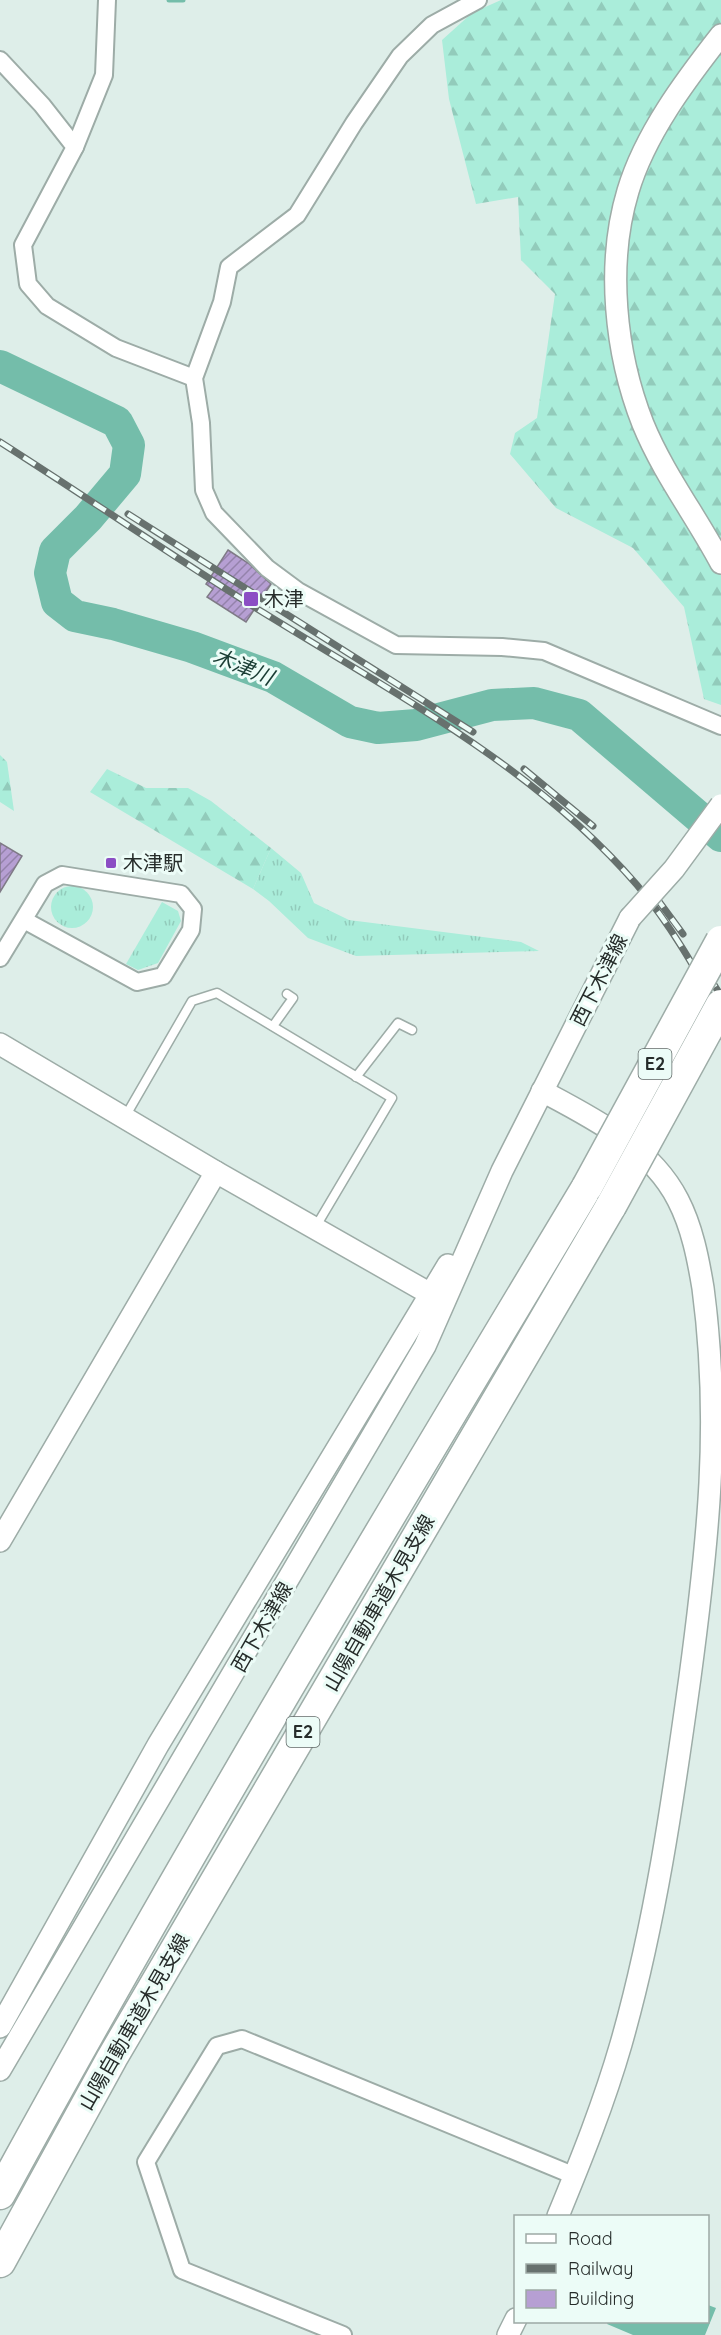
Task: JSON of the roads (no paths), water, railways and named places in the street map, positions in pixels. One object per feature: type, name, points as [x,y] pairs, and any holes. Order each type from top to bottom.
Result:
[{"type":"highway","name":"山陽自動車道木見支線","points":[[0,2194],[84,2041],[354,1577],[587,1186],[721,941]]},
{"type":"highway","name":"山陽自動車道木見支線","points":[[0,2262],[112,2058],[612,1206],[721,1005]]},
{"type":"street","points":[[107,0],[104,75],[63,174],[23,245],[28,284],[47,306],[116,348],[194,378]]},
{"type":"street","points":[[478,0],[432,25],[400,56],[354,123],[297,215],[229,267],[222,302],[194,378],[201,423],[204,490],[214,513],[267,568],[298,591],[396,645],[502,646],[543,651],[721,726]]},
{"type":"street","points":[[721,35],[680,91],[649,142],[628,191],[618,246],[616,302],[626,366],[643,423],[721,563]]},
{"type":"street","points":[[0,60],[42,105],[75,147]]},
{"type":"street","name":"西下木津線","points":[[0,2027],[7,2002],[158,1744],[438,1298],[630,918],[674,869],[721,805]]},
{"type":"street","points":[[0,958],[45,884],[62,875],[182,894],[193,909],[191,930],[163,976],[137,982],[24,920]]},
{"type":"street","points":[[0,1044],[216,1172],[438,1298]]},
{"type":"street","points":[[542,1091],[598,1120],[653,1163],[678,1200],[695,1246],[715,1375],[717,1441],[714,1498],[676,1775],[647,1933],[621,2043],[575,2176],[559,2215]]},
{"type":"street","points":[[0,1541],[216,1172]]},
{"type":"street","name":"西下木津線","points":[[0,2070],[34,2016],[419,1357],[438,1298]]},
{"type":"street","points":[[7,2002],[34,2016]]},
{"type":"street","points":[[343,2335],[182,2270],[146,2162],[217,2046],[242,2039],[575,2176]]},
{"type":"lane","points":[[124,1117],[192,1001],[217,993],[392,1098],[315,1228]]},
{"type":"lane","points":[[273,1026],[293,998],[287,994]]},
{"type":"lane","points":[[357,1077],[398,1023],[412,1030]]},
{"type":"waterway","points":[[169,0],[183,0]]},
{"type":"waterway","name":"木津川","points":[[0,366],[117,422],[129,445],[125,474],[88,518],[55,551],[50,573],[57,602],[75,616],[113,624],[192,647],[273,677],[350,722],[378,728],[416,725],[492,705],[534,703],[579,715],[721,836]]},
{"type":"railway","points":[[0,442],[231,592],[413,704],[509,768],[597,843],[637,885],[682,948],[721,1015]]},
{"type":"railway","points":[[128,514],[473,732]]},
{"type":"railway","points":[[524,769],[593,826]]},
{"type":"railway","points":[[655,896],[683,934]]},
{"type":"railway","points":[[708,975],[721,996]]},
{"type":"place","name":"木津","points":[[251,599]]},
{"type":"place","name":"木津駅","points":[[111,863]]}]
